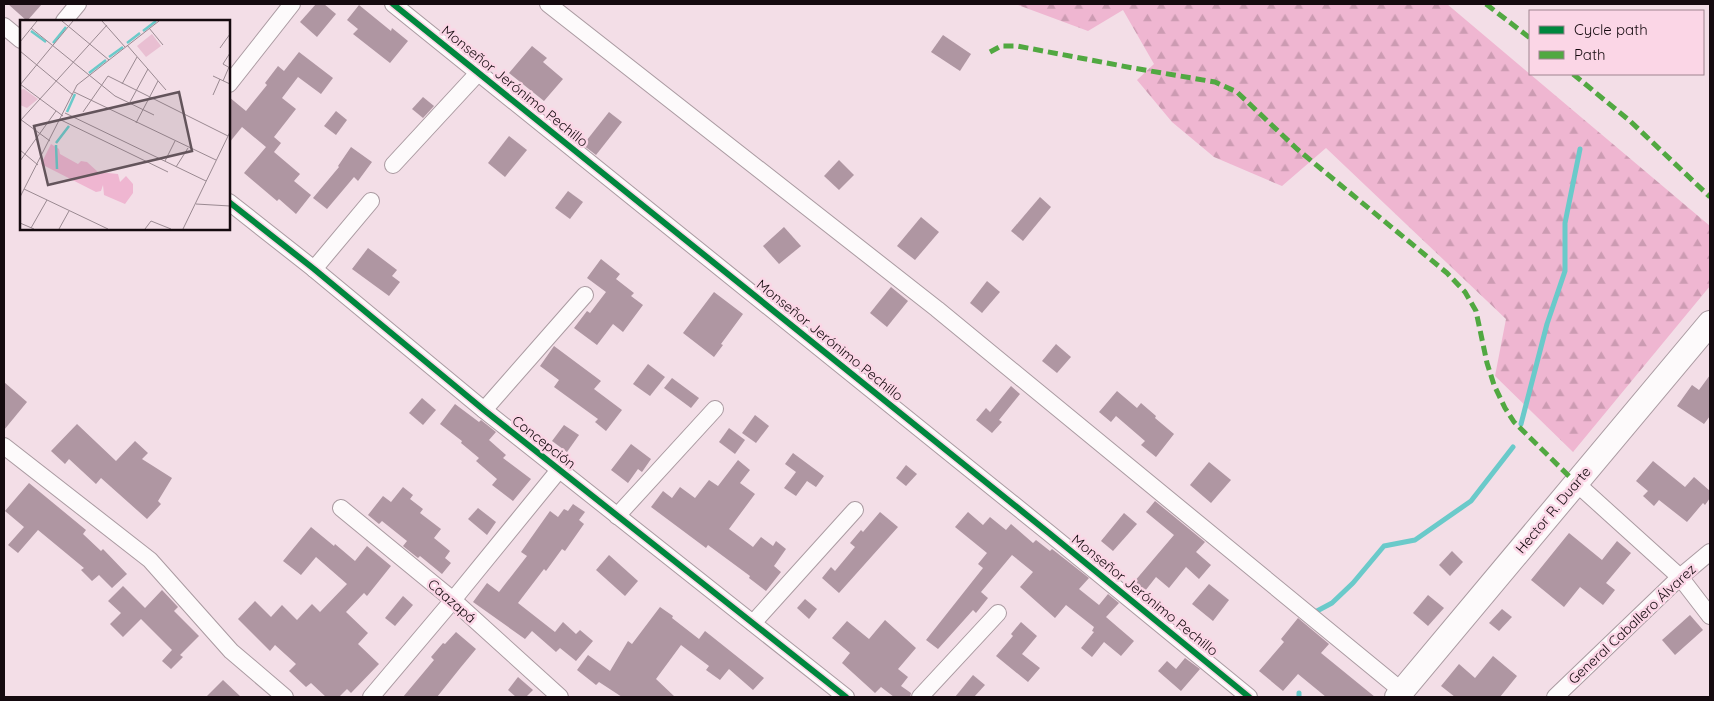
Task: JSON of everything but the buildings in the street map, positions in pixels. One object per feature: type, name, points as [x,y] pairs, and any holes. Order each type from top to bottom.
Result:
[{"type":"street","points":[[65,20],[78,4]]},
{"type":"street","points":[[230,83],[292,4]]},
{"type":"street","name":"Monseñor Jerónimo Pechillo","points":[[393,4],[1034,520],[1250,697]]},
{"type":"street","points":[[548,4],[937,309],[1399,694]]},
{"type":"street","points":[[4,26],[20,39]]},
{"type":"street","points":[[393,165],[478,73]]},
{"type":"street","points":[[314,269],[371,201]]},
{"type":"street","name":"Concepción","points":[[230,203],[314,269],[484,410],[846,697]]},
{"type":"street","points":[[484,410],[585,294]]},
{"type":"street","name":"Hector R. Duarte","points":[[1399,694],[1710,323]]},
{"type":"street","points":[[617,516],[715,409]]},
{"type":"street","points":[[4,446],[150,560],[231,651],[285,697]]},
{"type":"street","points":[[371,697],[559,470]]},
{"type":"street","points":[[1576,483],[1680,577],[1710,616]]},
{"type":"street","name":"Caazapá","points":[[341,508],[453,600],[560,697]]},
{"type":"street","points":[[753,623],[855,510]]},
{"type":"street","name":"General Caballero Álvarez","points":[[1554,697],[1680,577],[1710,552]]},
{"type":"street","points":[[920,697],[998,613]]},
{"type":"green space","points":[[1015,4],[1447,4],[1710,226],[1710,286],[1573,452],[1495,376],[1506,319],[1326,148],[1282,186],[1214,157],[1172,122],[1137,80],[1154,64],[1123,10],[1088,31]]},
{"type":"waterway","points":[[1521,424],[1547,324],[1565,271],[1565,223],[1580,149]]},
{"type":"waterway","points":[[1317,611],[1332,603],[1353,583],[1384,546],[1415,540],[1471,501],[1513,447]]},
{"type":"marked path","points":[[1486,4],[1529,37]]},
{"type":"marked path","points":[[990,52],[1001,46],[1017,46],[1215,82],[1237,92],[1297,149],[1447,273],[1465,292],[1476,311],[1487,363],[1494,385],[1505,408],[1514,422],[1576,483]]},
{"type":"marked path","points":[[1574,75],[1630,121],[1710,197]]},
{"type":"cycle path","points":[[393,4],[1049,533],[1249,697]]},
{"type":"cycle path","points":[[230,203],[314,269],[484,410],[846,697]]}]
